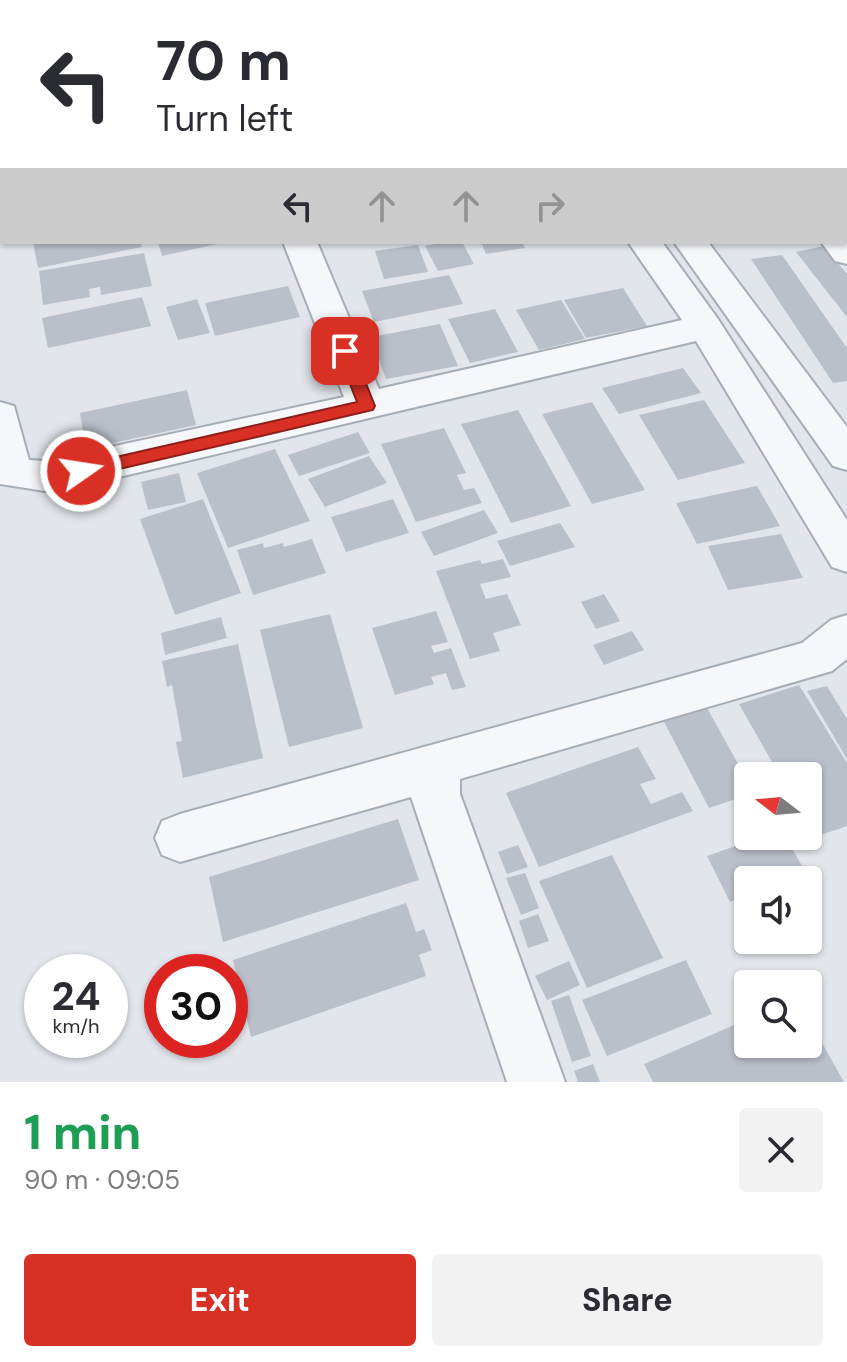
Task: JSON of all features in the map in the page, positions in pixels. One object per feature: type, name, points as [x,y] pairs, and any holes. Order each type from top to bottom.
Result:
[{"type":"street","points":[[301,244],[367,406]]},
{"type":"street","points":[[646,244],[705,327],[847,555]]},
{"type":"street","points":[[692,244],[847,456]]},
{"type":"street","points":[[0,416],[12,473],[45,476],[81,471],[705,327]]},
{"type":"street","points":[[180,838],[816,658],[847,633]]},
{"type":"street","points":[[436,768],[435,794],[536,1082]]},
{"type":"building","points":[[33,244],[141,244],[142,247],[38,268]]},
{"type":"building","points":[[159,244],[217,244],[162,256]]},
{"type":"building","points":[[463,244],[474,264],[438,271],[425,246]]},
{"type":"building","points":[[482,244],[523,244],[525,248],[486,254]]},
{"type":"building","points":[[418,245],[428,272],[384,279],[375,251]]},
{"type":"building","points":[[824,246],[847,274],[847,317],[796,252]]},
{"type":"building","points":[[144,253],[152,286],[101,295],[100,287],[89,289],[90,297],[43,305],[39,271]]},
{"type":"building","points":[[782,255],[847,348],[847,381],[833,383],[751,259]]},
{"type":"building","points":[[449,275],[463,304],[374,322],[362,291]]},
{"type":"building","points":[[288,286],[300,317],[215,336],[205,303]]},
{"type":"building","points":[[623,288],[647,326],[586,338],[564,300]]},
{"type":"building","points":[[142,297],[151,326],[48,348],[42,318]]},
{"type":"building","points":[[197,299],[210,333],[178,340],[166,307]]},
{"type":"building","points":[[561,300],[585,339],[539,350],[516,310]]},
{"type":"building","points":[[495,309],[518,352],[470,363],[448,319]]},
{"type":"building","points":[[440,324],[458,366],[386,379],[371,337]]},
{"type":"building","points":[[683,368],[701,393],[619,414],[602,388]]},
{"type":"building","points":[[187,390],[196,425],[86,449],[80,413]]},
{"type":"building","points":[[704,400],[745,463],[678,480],[639,415]]},
{"type":"building","points":[[592,402],[645,490],[592,504],[542,414]]},
{"type":"building","points":[[518,410],[571,506],[511,523],[461,424]]},
{"type":"building","points":[[444,428],[466,473],[457,475],[464,490],[474,488],[482,503],[416,522],[381,444]]},
{"type":"building","points":[[358,432],[370,453],[299,476],[288,455]]},
{"type":"building","points":[[275,449],[310,521],[228,548],[197,473]]},
{"type":"building","points":[[369,456],[387,483],[325,507],[308,479]]},
{"type":"building","points":[[179,473],[186,502],[148,510],[141,482]]},
{"type":"building","points":[[757,486],[780,526],[697,544],[676,503]]},
{"type":"building","points":[[203,499],[241,593],[175,615],[140,519]]},
{"type":"building","points":[[393,499],[409,533],[346,552],[331,517]]},
{"type":"building","points":[[484,510],[498,533],[434,556],[421,532]]},
{"type":"building","points":[[560,523],[575,547],[510,566],[497,541]]},
{"type":"building","points":[[781,534],[803,578],[728,590],[708,546]]},
{"type":"building","points":[[312,539],[326,573],[253,595],[237,550],[263,543],[264,548],[283,543],[284,547]]},
{"type":"building","points":[[503,559],[511,577],[480,584],[486,599],[507,594],[521,625],[493,633],[500,651],[470,659],[436,571],[480,560],[482,564]]},
{"type":"building","points":[[604,594],[620,621],[596,629],[581,602]]},
{"type":"building","points":[[436,611],[448,642],[431,646],[434,653],[451,648],[466,687],[452,690],[446,673],[431,677],[434,684],[395,695],[372,628]]},
{"type":"building","points":[[330,614],[363,728],[289,747],[260,630]]},
{"type":"building","points":[[221,617],[227,638],[165,655],[161,633]]},
{"type":"building","points":[[632,631],[644,650],[604,665],[593,645]]},
{"type":"building","points":[[238,644],[263,758],[183,778],[176,742],[182,741],[172,685],[167,687],[162,661]]},
{"type":"building","points":[[799,685],[847,763],[847,826],[822,835],[822,762],[772,762],[739,704]]},
{"type":"building","points":[[827,686],[847,719],[847,759],[807,691]]},
{"type":"building","points":[[706,706],[737,762],[734,762],[734,800],[709,808],[663,720]]},
{"type":"building","points":[[638,747],[656,779],[640,784],[651,804],[682,792],[693,811],[539,867],[506,793]]},
{"type":"building","points":[[398,819],[419,880],[223,942],[209,877]]},
{"type":"building","points":[[518,845],[528,867],[507,874],[498,852]]},
{"type":"building","points":[[734,847],[734,850],[793,850],[802,866],[734,866],[734,900],[730,902],[707,856]]},
{"type":"building","points":[[612,855],[663,958],[587,988],[539,881]]},
{"type":"building","points":[[525,873],[539,908],[521,915],[506,878]]},
{"type":"building","points":[[406,903],[416,932],[424,929],[432,950],[419,955],[426,976],[251,1037],[248,1024],[248,955]]},
{"type":"building","points":[[538,914],[549,941],[528,948],[519,921]]},
{"type":"building","points":[[686,960],[712,1014],[607,1056],[582,1000]]},
{"type":"building","points":[[569,961],[580,985],[547,1000],[535,976]]},
{"type":"building","points":[[569,995],[591,1056],[572,1062],[551,1001]]},
{"type":"building","points":[[734,1025],[734,1058],[822,1058],[822,1043],[844,1082],[653,1082],[644,1064]]},
{"type":"building","points":[[593,1064],[600,1082],[578,1082],[574,1071]]},
{"type":"route","points":[[81,471],[367,406],[345,351]]}]
